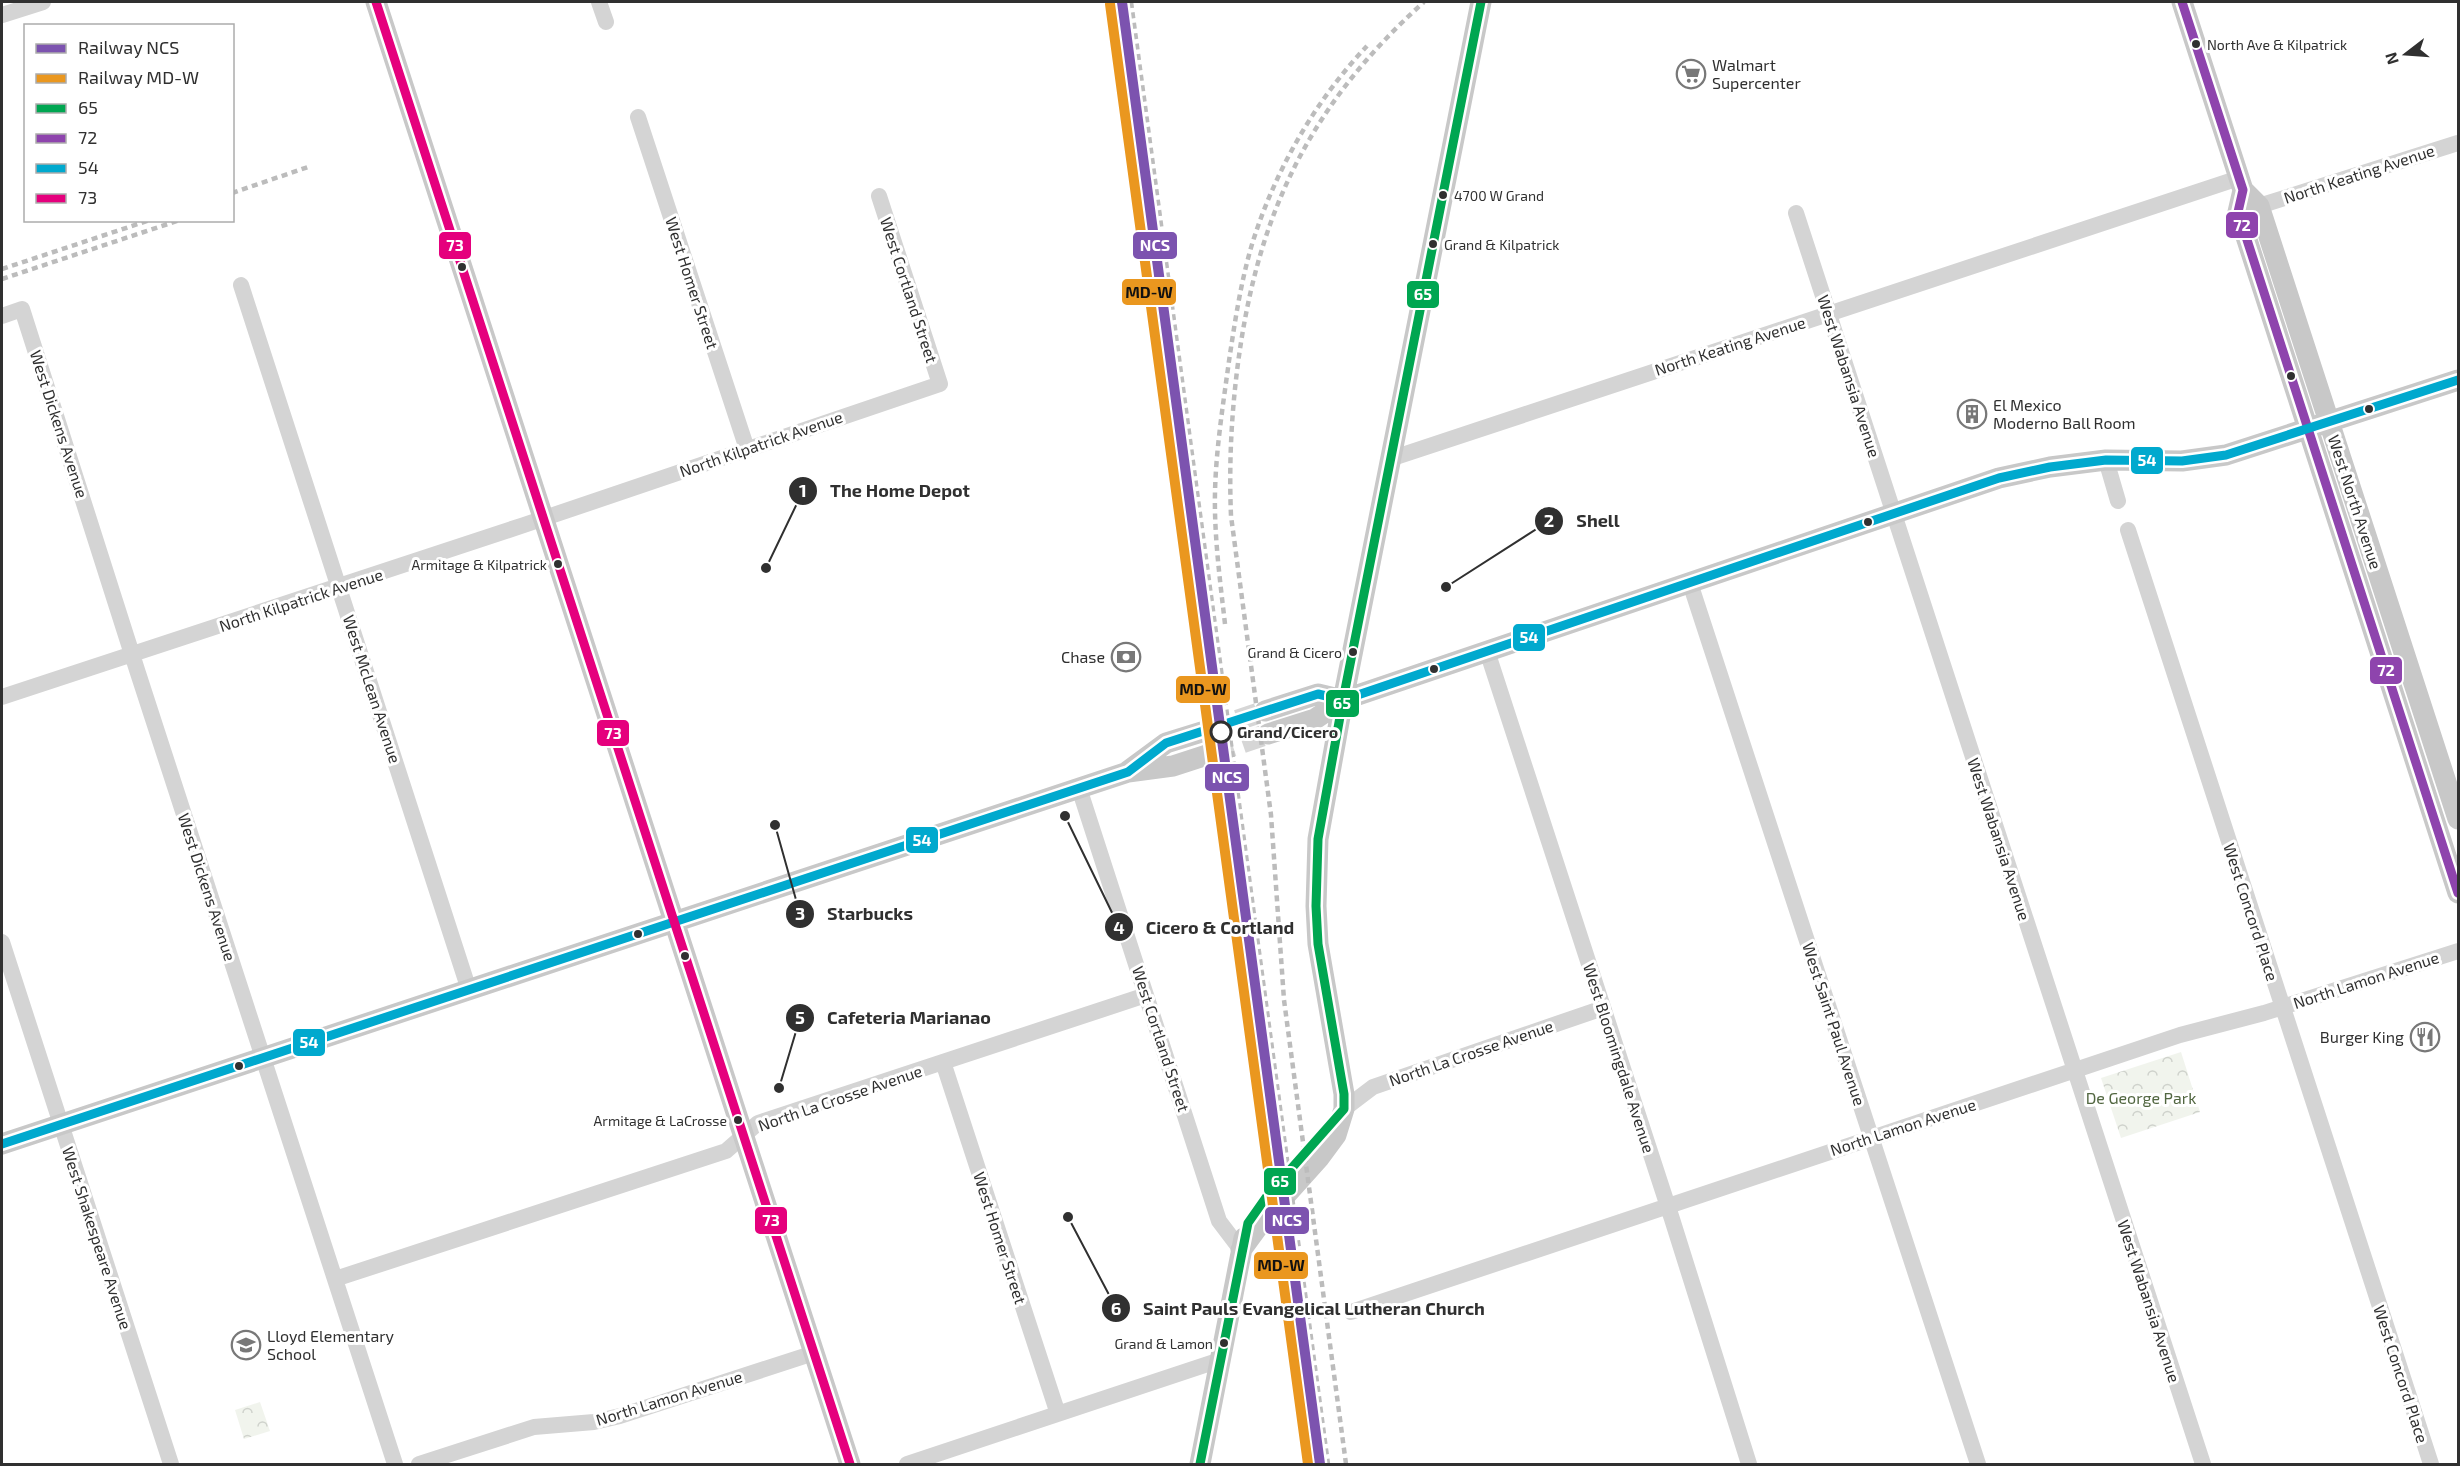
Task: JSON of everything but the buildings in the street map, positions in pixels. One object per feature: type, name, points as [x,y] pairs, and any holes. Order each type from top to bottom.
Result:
[{"type":"main road","points":[[376,2],[850,1464]]},
{"type":"main road","points":[[1200,1464],[1248,1223],[1267,1196],[1344,1108],[1344,1094],[1318,944],[1316,906],[1318,839],[1343,700],[1393,458],[1481,2]]},
{"type":"main road","name":"West North Avenue","points":[[2182,2],[2241,184],[2259,206],[2458,819]]},
{"type":"main road","name":"West North Avenue","points":[[2241,184],[2238,212],[2458,893]]},
{"type":"main road","points":[[1268,735],[1315,719],[1343,700],[1999,478],[2050,467],[2106,460],[2182,461],[2226,455],[2458,380]]},
{"type":"main road","points":[[1265,711],[1318,694],[1343,700]]},
{"type":"main road","points":[[1128,772],[1166,743],[1208,730]]},
{"type":"main road","points":[[2,1144],[1128,772],[1173,766],[1213,753]]},
{"type":"street","points":[[2,15],[43,2]]},
{"type":"street","points":[[599,2],[606,22]]},
{"type":"street","name":"West Homer Street","points":[[638,117],[747,449]]},
{"type":"street","name":"North Keating Avenue","points":[[2259,206],[2458,142]]},
{"type":"street","name":"North Keating Avenue","points":[[1393,458],[1829,314],[2241,184]]},
{"type":"street","name":"West Cortland Street","points":[[879,196],[940,384]]},
{"type":"street","name":"West Wabansia Avenue","points":[[1796,213],[2203,1464]]},
{"type":"street","name":"West McLean Avenue","points":[[241,285],[469,990]]},
{"type":"street","name":"West Dickens Avenue","points":[[2,316],[22,309],[395,1464]]},
{"type":"street","name":"North Kilpatrick Avenue","points":[[2,697],[543,519],[940,384]]},
{"type":"street","points":[[2106,460],[2118,501]]},
{"type":"street","name":"West Concord Place","points":[[2128,530],[2431,1464]]},
{"type":"street","name":"West Saint Paul Avenue","points":[[1690,583],[1978,1464]]},
{"type":"street","name":"West Bloomingdale Avenue","points":[[1487,651],[1668,1206],[1749,1464]]},
{"type":"street","name":"West Cortland Street","points":[[1079,788],[1219,1221],[1241,1250]]},
{"type":"street","name":"West Shakespeare Avenue","points":[[2,942],[171,1464]]},
{"type":"street","name":"North Lamon Avenue","points":[[1351,1312],[2180,1035],[2282,1007],[2458,951]]},
{"type":"street","name":"North La Crosse Avenue","points":[[335,1279],[726,1151],[758,1123],[1146,995]]},
{"type":"street","name":"North La Crosse Avenue","points":[[1344,1108],[1373,1087],[1603,1008]]},
{"type":"street","name":"West Homer Street","points":[[943,1062],[1058,1414]]},
{"type":"street","name":"North Lamon Avenue","points":[[419,1464],[534,1427],[594,1422],[620,1416],[814,1353]]},
{"type":"street","points":[[907,1464],[1220,1360]]},
{"type":"green space","name":"De George Park","points":[[2181,1052],[2200,1112],[2121,1138],[2101,1078]]},
{"type":"green space","points":[[260,1402],[270,1431],[244,1439],[235,1410]]},
{"type":"tunnel","points":[[1208,730],[1265,711]]},
{"type":"tunnel","points":[[1213,753],[1268,734]]},
{"type":"railway","points":[[1131,2],[1328,1464]]},
{"type":"railway","points":[[1346,1464],[1284,1000],[1271,815],[1231,516],[1232,425],[1237,371],[1246,315],[1258,263],[1274,214],[1294,168],[1319,124],[1349,82],[1383,41],[1424,2]]},
{"type":"railway","points":[[1225,624],[1216,542],[1216,476],[1229,361],[1245,271],[1262,214],[1285,162],[1330,90],[1367,46]]},
{"type":"railway","points":[[234,192],[308,167]]},
{"type":"railway","points":[[2,269],[144,222]]},
{"type":"railway","points":[[2,279],[174,222]]},
{"type":"rail line","name":"NCS","points":[[1122,2],[1320,1464]]},
{"type":"rail line","name":"MD-W","points":[[1110,4],[1308,1464]]},
{"type":"transit line","name":"73","points":[[376,2],[850,1464]]},
{"type":"transit line","name":"65","points":[[1200,1464],[1248,1223],[1267,1196],[1344,1109],[1344,1094],[1318,944],[1316,906],[1318,839],[1343,700],[1481,2]]},
{"type":"transit line","name":"72","points":[[2182,2],[2243,190],[2238,212],[2458,893]]},
{"type":"transit line","name":"54","points":[[2,1144],[1128,772],[1166,743],[1318,694],[1343,700],[1999,478],[2050,467],[2106,460],[2182,461],[2226,455],[2458,380]]},
{"type":"place","name":"North Ave & Kilpatrick","points":[[2196,44]]},
{"type":"place","name":"Walmart Supercenter","points":[[1691,74]]},
{"type":"place","name":"4700 W Grand","points":[[1443,195]]},
{"type":"place","name":"Grand & Kilpatrick","points":[[1433,244]]},
{"type":"place","name":"El Mexico Moderno Ball Room","points":[[1972,414]]},
{"type":"place","name":"Armitage & Kilpatrick","points":[[558,564]]},
{"type":"place","name":"The Home Depot","points":[[766,568]]},
{"type":"place","name":"Shell","points":[[1446,587]]},
{"type":"place","name":"Grand & Cicero","points":[[1353,652]]},
{"type":"place","name":"Chase","points":[[1126,657]]},
{"type":"place","name":"Grand/Cicero","points":[[1221,732]]},
{"type":"place","name":"Cicero & Cortland","points":[[1065,816]]},
{"type":"place","name":"Starbucks","points":[[775,825]]},
{"type":"place","name":"Burger King","points":[[2425,1037]]},
{"type":"place","name":"Cafeteria Marianao","points":[[779,1088]]},
{"type":"place","name":"Armitage & LaCrosse","points":[[738,1120]]},
{"type":"place","name":"Saint Pauls Evangelical Lutheran Church","points":[[1068,1217]]},
{"type":"place","name":"Grand & Lamon","points":[[1224,1343]]},
{"type":"place","name":"Lloyd Elementary School","points":[[246,1345]]}]
